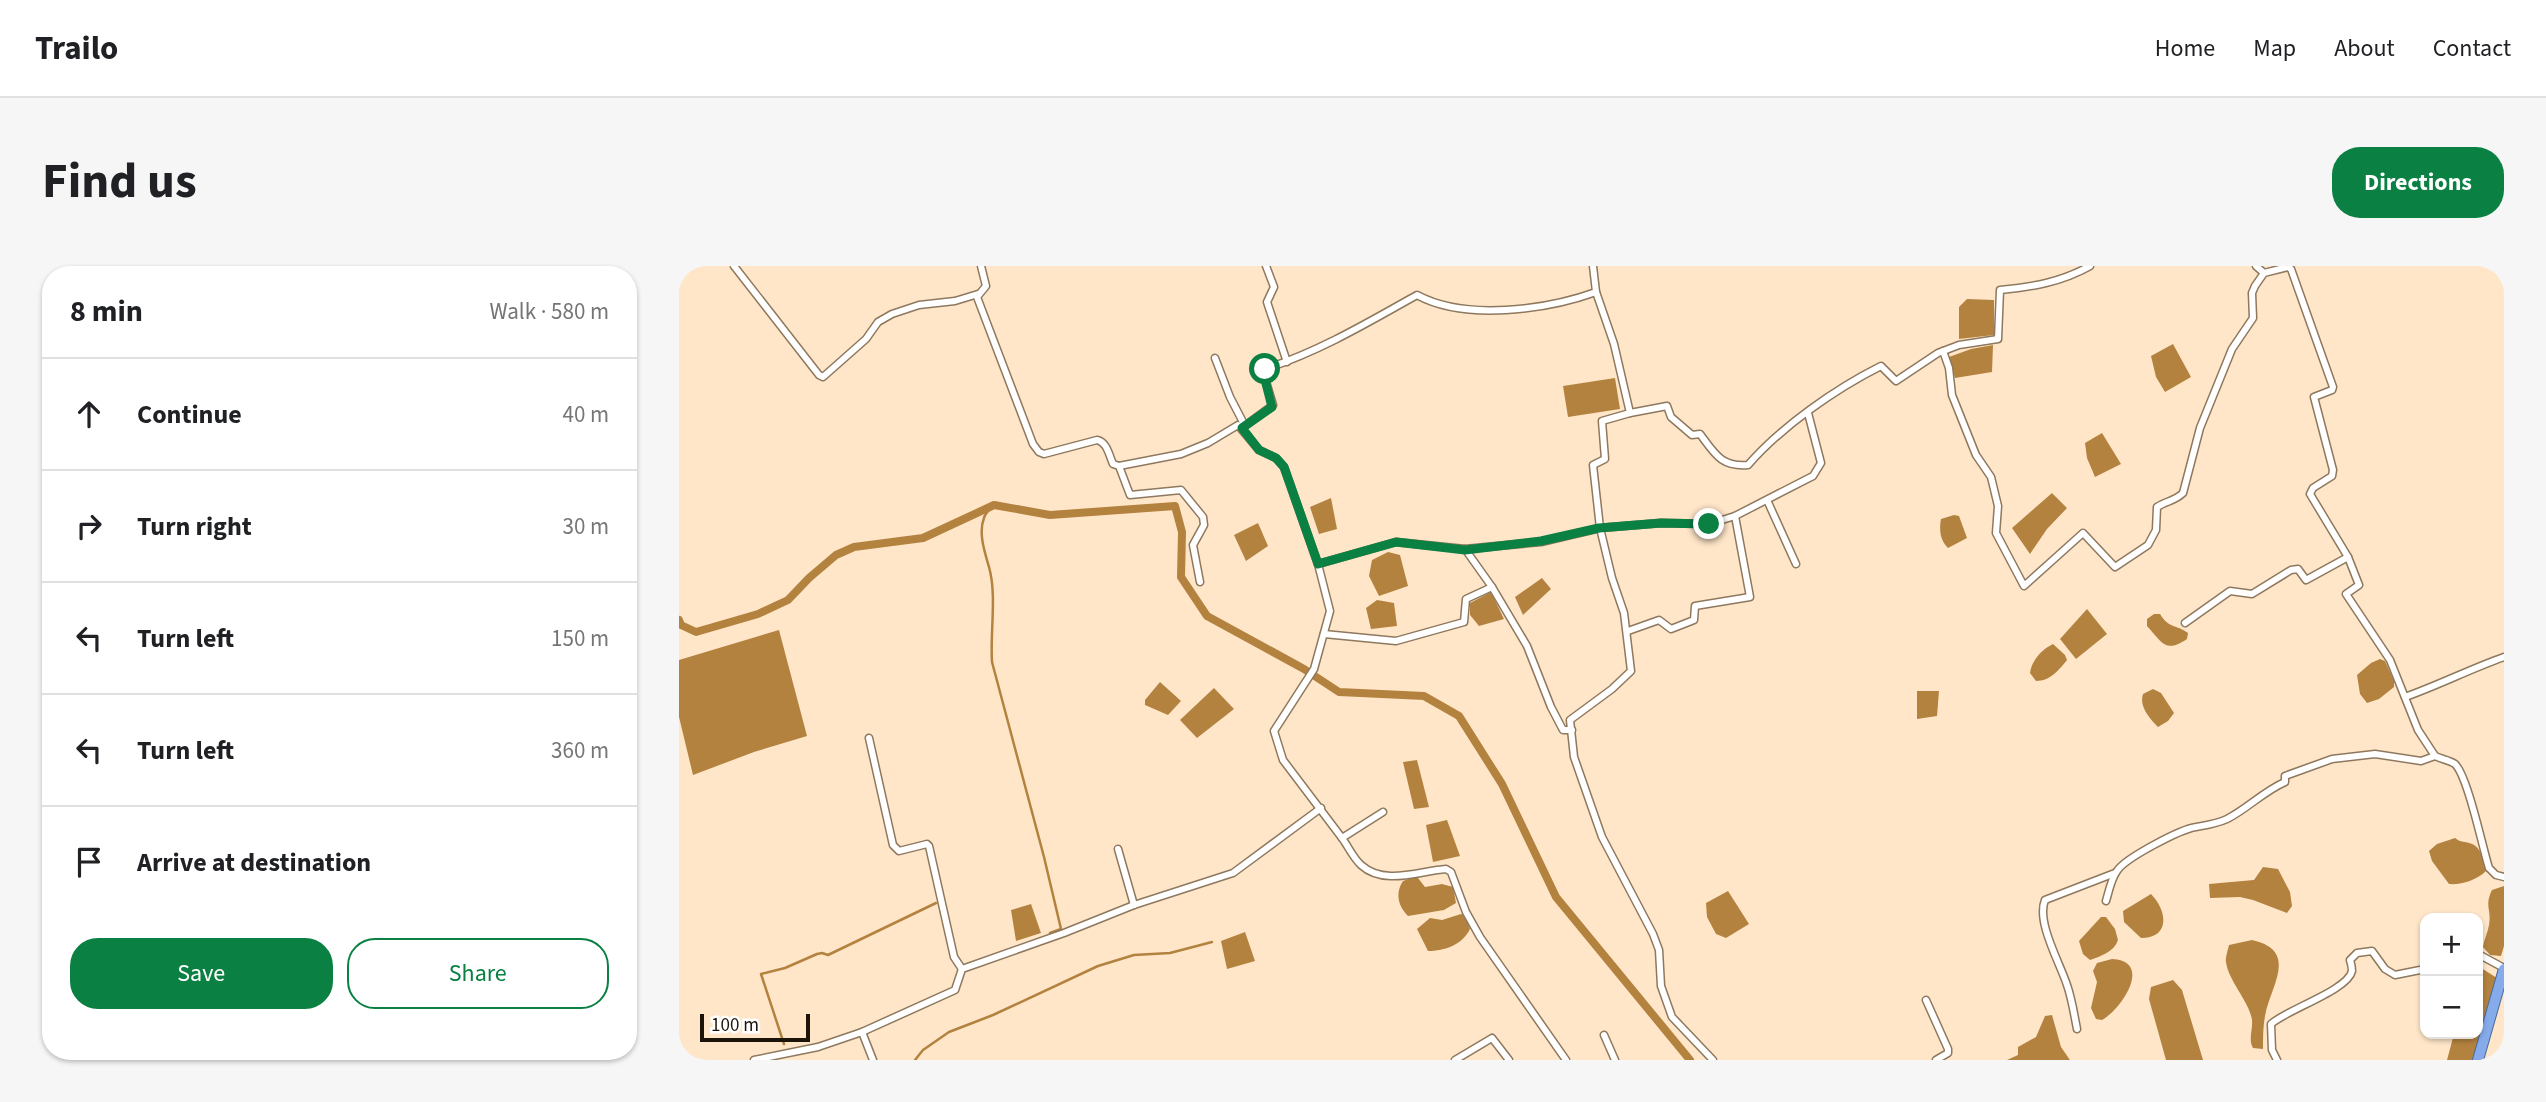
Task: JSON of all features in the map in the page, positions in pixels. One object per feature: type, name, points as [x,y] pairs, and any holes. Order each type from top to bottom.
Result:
[{"type":"highway","points":[[2478,1060],[2504,969]]},
{"type":"street","points":[[734,266],[823,377],[866,339],[878,323],[892,314],[978,294],[986,286],[981,266]]},
{"type":"street","points":[[1266,266],[1274,287],[1267,302],[1287,362]]},
{"type":"street","points":[[1593,266],[1596,292],[1614,344],[1630,413]]},
{"type":"street","points":[[1713,1060],[1672,1017],[1661,986],[1663,973],[1659,950],[1637,900],[1614,863],[1602,836],[1574,757],[1570,720],[1612,689],[1630,671],[1628,631],[1599,528],[1593,465],[1605,459],[1602,421],[1667,406],[1671,417],[1692,435],[1700,434],[1723,462],[1732,466],[1748,465],[1763,447],[1853,380],[1881,366],[1896,381],[1943,351],[1959,345],[1998,339],[2000,290],[2033,287],[2069,278],[2090,266]]},
{"type":"street","points":[[2256,266],[2264,273]]},
{"type":"street","points":[[1943,351],[1957,407],[1976,455],[1991,477],[1998,506],[1996,533],[2024,586],[2083,533],[2115,568],[2148,545],[2156,530],[2158,508],[2176,500],[2183,493],[2200,428],[2232,349],[2253,318],[2252,293],[2264,273],[2288,267],[2291,269],[2333,387],[2332,390],[2314,397],[2333,470],[2332,476],[2313,488],[2310,494],[2348,557],[2359,585],[2346,594],[2390,660],[2418,730],[2435,756],[2457,766],[2470,799],[2489,867],[2496,875],[2504,877]]},
{"type":"street","points":[[1244,427],[1273,405],[1263,372],[1265,369],[1337,341],[1417,295],[1435,304],[1461,309],[1509,309],[1577,299],[1596,292]]},
{"type":"street","points":[[978,294],[999,357],[1039,452],[1044,454],[1101,441],[1113,464],[1119,467],[1181,454],[1208,443],[1236,425],[1244,427]]},
{"type":"street","points":[[1215,358],[1244,427],[1259,450],[1276,458],[1284,467],[1318,564],[1330,611],[1314,669],[1274,731],[1283,760],[1361,865],[1380,875],[1406,876],[1446,869],[1451,872],[1466,912],[1480,937],[1566,1060]]},
{"type":"street","points":[[1318,564],[1396,542],[1465,550],[1541,541],[1599,528],[1661,523],[1709,524],[1735,516],[1813,477],[1821,463],[1808,413]]},
{"type":"street","points":[[1119,467],[1130,495],[1181,491],[1203,517],[1205,525],[1193,545],[1200,582]]},
{"type":"street","points":[[1767,500],[1796,564]]},
{"type":"street","points":[[1628,631],[1660,620],[1671,629],[1694,620],[1695,606],[1750,597],[1735,516]]},
{"type":"street","points":[[1465,550],[1492,587],[1527,646],[1563,730],[1572,730]]},
{"type":"street","points":[[2185,623],[2230,591],[2239,591],[2247,596],[2291,570],[2298,569],[2306,580],[2348,557]]},
{"type":"street","points":[[1324,634],[1396,641],[1464,622],[1466,599],[1492,587]]},
{"type":"street","points":[[2405,697],[2441,685],[2504,657]]},
{"type":"street","points":[[869,738],[893,845],[899,851],[927,844],[929,846],[954,957],[962,969]]},
{"type":"street","points":[[2106,901],[2119,867],[2162,840],[2196,826],[2202,827],[2229,818],[2285,782],[2285,776],[2323,761],[2375,754],[2421,761],[2435,756]]},
{"type":"street","points":[[962,969],[1134,905],[1233,873],[1321,808]]},
{"type":"street","points":[[1342,838],[1383,812]]},
{"type":"street","points":[[1118,849],[1134,905]]},
{"type":"street","points":[[2077,1029],[2068,988],[2045,925],[2042,906],[2045,900],[2115,873]]},
{"type":"street","points":[[2277,1060],[2271,1050],[2270,1024],[2281,1015],[2327,994],[2348,979],[2353,970],[2350,960],[2357,953],[2372,951],[2385,969],[2395,975],[2420,970]]},
{"type":"street","points":[[2483,957],[2504,969]]},
{"type":"street","points":[[754,1060],[818,1047],[862,1032],[955,990],[962,969]]},
{"type":"street","points":[[1926,1000],[1948,1049],[1948,1053],[1935,1060]]},
{"type":"street","points":[[862,1032],[873,1060]]},
{"type":"street","points":[[1604,1035],[1615,1060]]},
{"type":"street","points":[[1455,1060],[1492,1038],[1509,1060]]},
{"type":"shaded area","points":[[1967,299],[1994,300],[1994,335],[1959,339],[1959,307]]},
{"type":"shaded area","points":[[2173,344],[2191,377],[2165,392],[2156,377],[2151,356]]},
{"type":"shaded area","points":[[1993,345],[1992,372],[1955,378],[1949,357]]},
{"type":"shaded area","points":[[1615,378],[1620,409],[1568,417],[1563,386]]},
{"type":"shaded area","points":[[2102,433],[2121,464],[2095,477],[2087,458],[2085,443]]},
{"type":"shaded area","points":[[2052,493],[2067,508],[2047,529],[2030,554],[2012,528]]},
{"type":"shaded area","points":[[1331,498],[1337,529],[1319,534],[1310,507]]},
{"type":"shaded area","points":[[1959,516],[1967,538],[1948,548],[1941,535],[1941,519]]},
{"type":"shaded area","points":[[1258,523],[1268,546],[1246,561],[1234,535]]},
{"type":"shaded area","points":[[1388,552],[1400,555],[1408,586],[1379,596],[1369,576],[1372,560]]},
{"type":"shaded area","points":[[1542,578],[1551,589],[1523,615],[1515,597]]},
{"type":"shaded area","points":[[1491,592],[1504,619],[1479,626],[1470,615],[1470,603]]},
{"type":"shaded area","points":[[1377,600],[1394,603],[1397,626],[1371,629],[1366,608]]},
{"type":"shaded area","points":[[2087,609],[2107,634],[2076,659],[2060,639]]},
{"type":"shaded area","points":[[2154,614],[2160,614],[2170,624],[2188,633],[2187,639],[2174,646],[2160,641],[2147,626],[2147,619]]},
{"type":"shaded area","points":[[779,630],[807,736],[693,775],[679,717],[679,660]]},
{"type":"shaded area","points":[[2053,644],[2067,660],[2050,677],[2036,681],[2030,673],[2033,664],[2041,652]]},
{"type":"shaded area","points":[[2380,659],[2385,661],[2394,687],[2379,699],[2367,703],[2360,694],[2357,675]]},
{"type":"shaded area","points":[[1160,682],[1181,701],[1168,715],[1145,705],[1145,700]]},
{"type":"shaded area","points":[[1214,688],[1234,709],[1197,738],[1180,720]]},
{"type":"shaded area","points":[[2153,689],[2161,693],[2174,713],[2158,727],[2148,716],[2142,703],[2143,694]]},
{"type":"shaded area","points":[[1917,691],[1939,691],[1937,716],[1917,719]]},
{"type":"shaded area","points":[[1417,760],[1429,807],[1414,809],[1403,762]]},
{"type":"shaded area","points":[[1447,820],[1460,856],[1433,862],[1426,825]]},
{"type":"shaded area","points":[[2455,838],[2478,849],[2486,871],[2469,881],[2449,884],[2432,861],[2429,851],[2437,844]]},
{"type":"shaded area","points":[[2263,867],[2278,869],[2290,892],[2292,906],[2287,913],[2240,897],[2210,898],[2209,884],[2254,880]]},
{"type":"shaded area","points":[[1414,877],[1425,887],[1442,884],[1453,887],[1456,903],[1444,910],[1408,916],[1398,895],[1403,881]]},
{"type":"shaded area","points":[[2504,886],[2504,946],[2501,956],[2490,955],[2483,947],[2490,920],[2489,900],[2492,890]]},
{"type":"shaded area","points":[[1728,891],[1749,924],[1726,938],[1716,934],[1707,917],[1706,903]]},
{"type":"shaded area","points":[[2151,894],[2163,915],[2162,928],[2151,937],[2141,938],[2124,922],[2123,911]]},
{"type":"shaded area","points":[[1031,904],[1041,933],[1016,941],[1011,910]]},
{"type":"shaded area","points":[[1465,915],[1470,929],[1467,935],[1447,948],[1428,951],[1417,929],[1430,918],[1442,920]]},
{"type":"shaded area","points":[[2101,917],[2106,917],[2115,929],[2118,940],[2110,951],[2090,960],[2083,954],[2079,941]]},
{"type":"shaded area","points":[[1245,932],[1255,961],[1227,969],[1221,941]]},
{"type":"shaded area","points":[[2252,940],[2267,945],[2275,952],[2279,961],[2276,982],[2265,1016],[2263,1049],[2253,1048],[2250,1013],[2226,960],[2229,945]]},
{"type":"shaded area","points":[[2112,959],[2124,962],[2131,968],[2130,986],[2125,997],[2110,1015],[2102,1020],[2096,1019],[2091,1008],[2097,982],[2093,971],[2097,963]]},
{"type":"shaded area","points":[[2483,969],[2497,978],[2483,1033]]},
{"type":"shaded area","points":[[2173,980],[2182,990],[2203,1060],[2166,1060],[2149,999],[2151,987]]},
{"type":"shaded area","points":[[2052,1015],[2061,1047],[2070,1060],[2007,1060],[2018,1055],[2018,1047],[2036,1037],[2045,1016]]},
{"type":"shaded area","points":[[2453,1039],[2481,1039],[2476,1060],[2447,1060]]},
{"type":"waterway","points":[[994,505],[982,524],[983,543],[993,589],[992,662],[1061,929],[1050,933]]},
{"type":"waterway","points":[[679,620],[681,625],[696,632],[758,614],[788,600],[836,555],[854,547],[923,538],[994,505],[1050,515],[1175,506],[1182,532],[1181,577],[1207,616],[1304,669],[1339,692],[1424,696],[1459,716],[1502,784],[1556,897],[1690,1060]]},
{"type":"waterway","points":[[784,1044],[761,974],[785,968],[817,954],[828,955],[936,903]]},
{"type":"waterway","points":[[915,1060],[923,1050],[949,1032],[993,1015],[1098,966],[1134,955],[1170,953],[1212,942]]},
{"type":"route","points":[[1265,369],[1263,372],[1273,405],[1242,428],[1259,450],[1276,458],[1284,467],[1318,564],[1396,542],[1465,550],[1541,541],[1599,528],[1661,523],[1709,524]]}]
